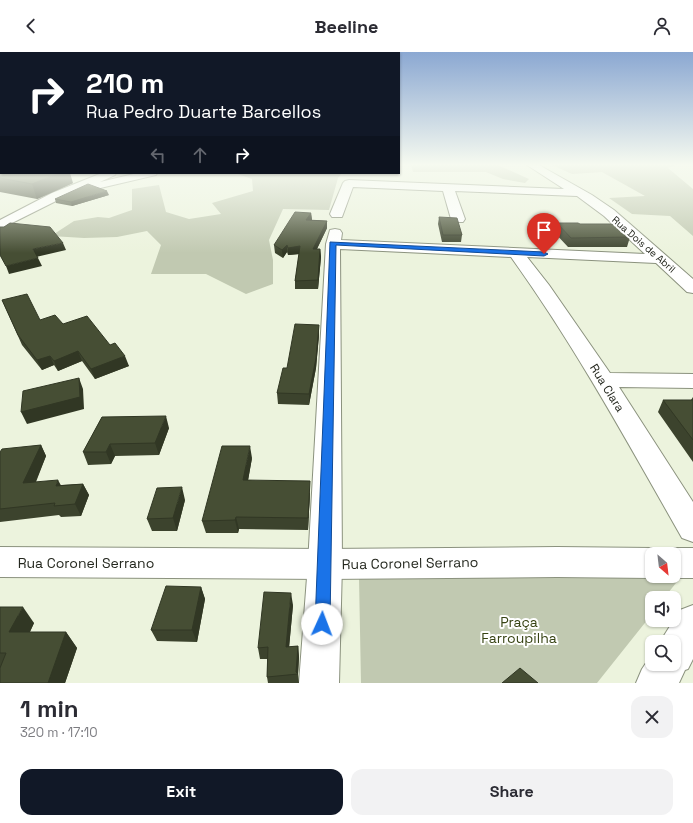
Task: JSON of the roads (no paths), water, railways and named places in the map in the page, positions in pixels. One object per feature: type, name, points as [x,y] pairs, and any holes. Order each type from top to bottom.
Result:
[{"type":"street","points":[[0,225],[60,194]]},
{"type":"street","points":[[56,196],[62,194]]},
{"type":"street","points":[[319,683],[325,564],[335,230],[345,194]]},
{"type":"street","points":[[450,194],[458,219]]},
{"type":"street","name":"Rua Dois de Abril","points":[[582,194],[609,213],[693,288]]},
{"type":"street","points":[[335,230],[515,252],[662,260]]},
{"type":"street","name":"Rua Clara","points":[[515,252],[543,288],[602,380],[693,529]]},
{"type":"street","points":[[602,380],[693,381]]},
{"type":"street","name":"Rua Coronel Serrano","points":[[0,562],[325,564],[557,562],[645,563]]},
{"type":"street","points":[[681,563],[693,563]]},
{"type":"street","points":[[681,643],[693,623]]},
{"type":"street","points":[[656,683],[664,671]]},
{"type":"park label","name":"Praça Farroupilha","points":[[519,630]]}]
